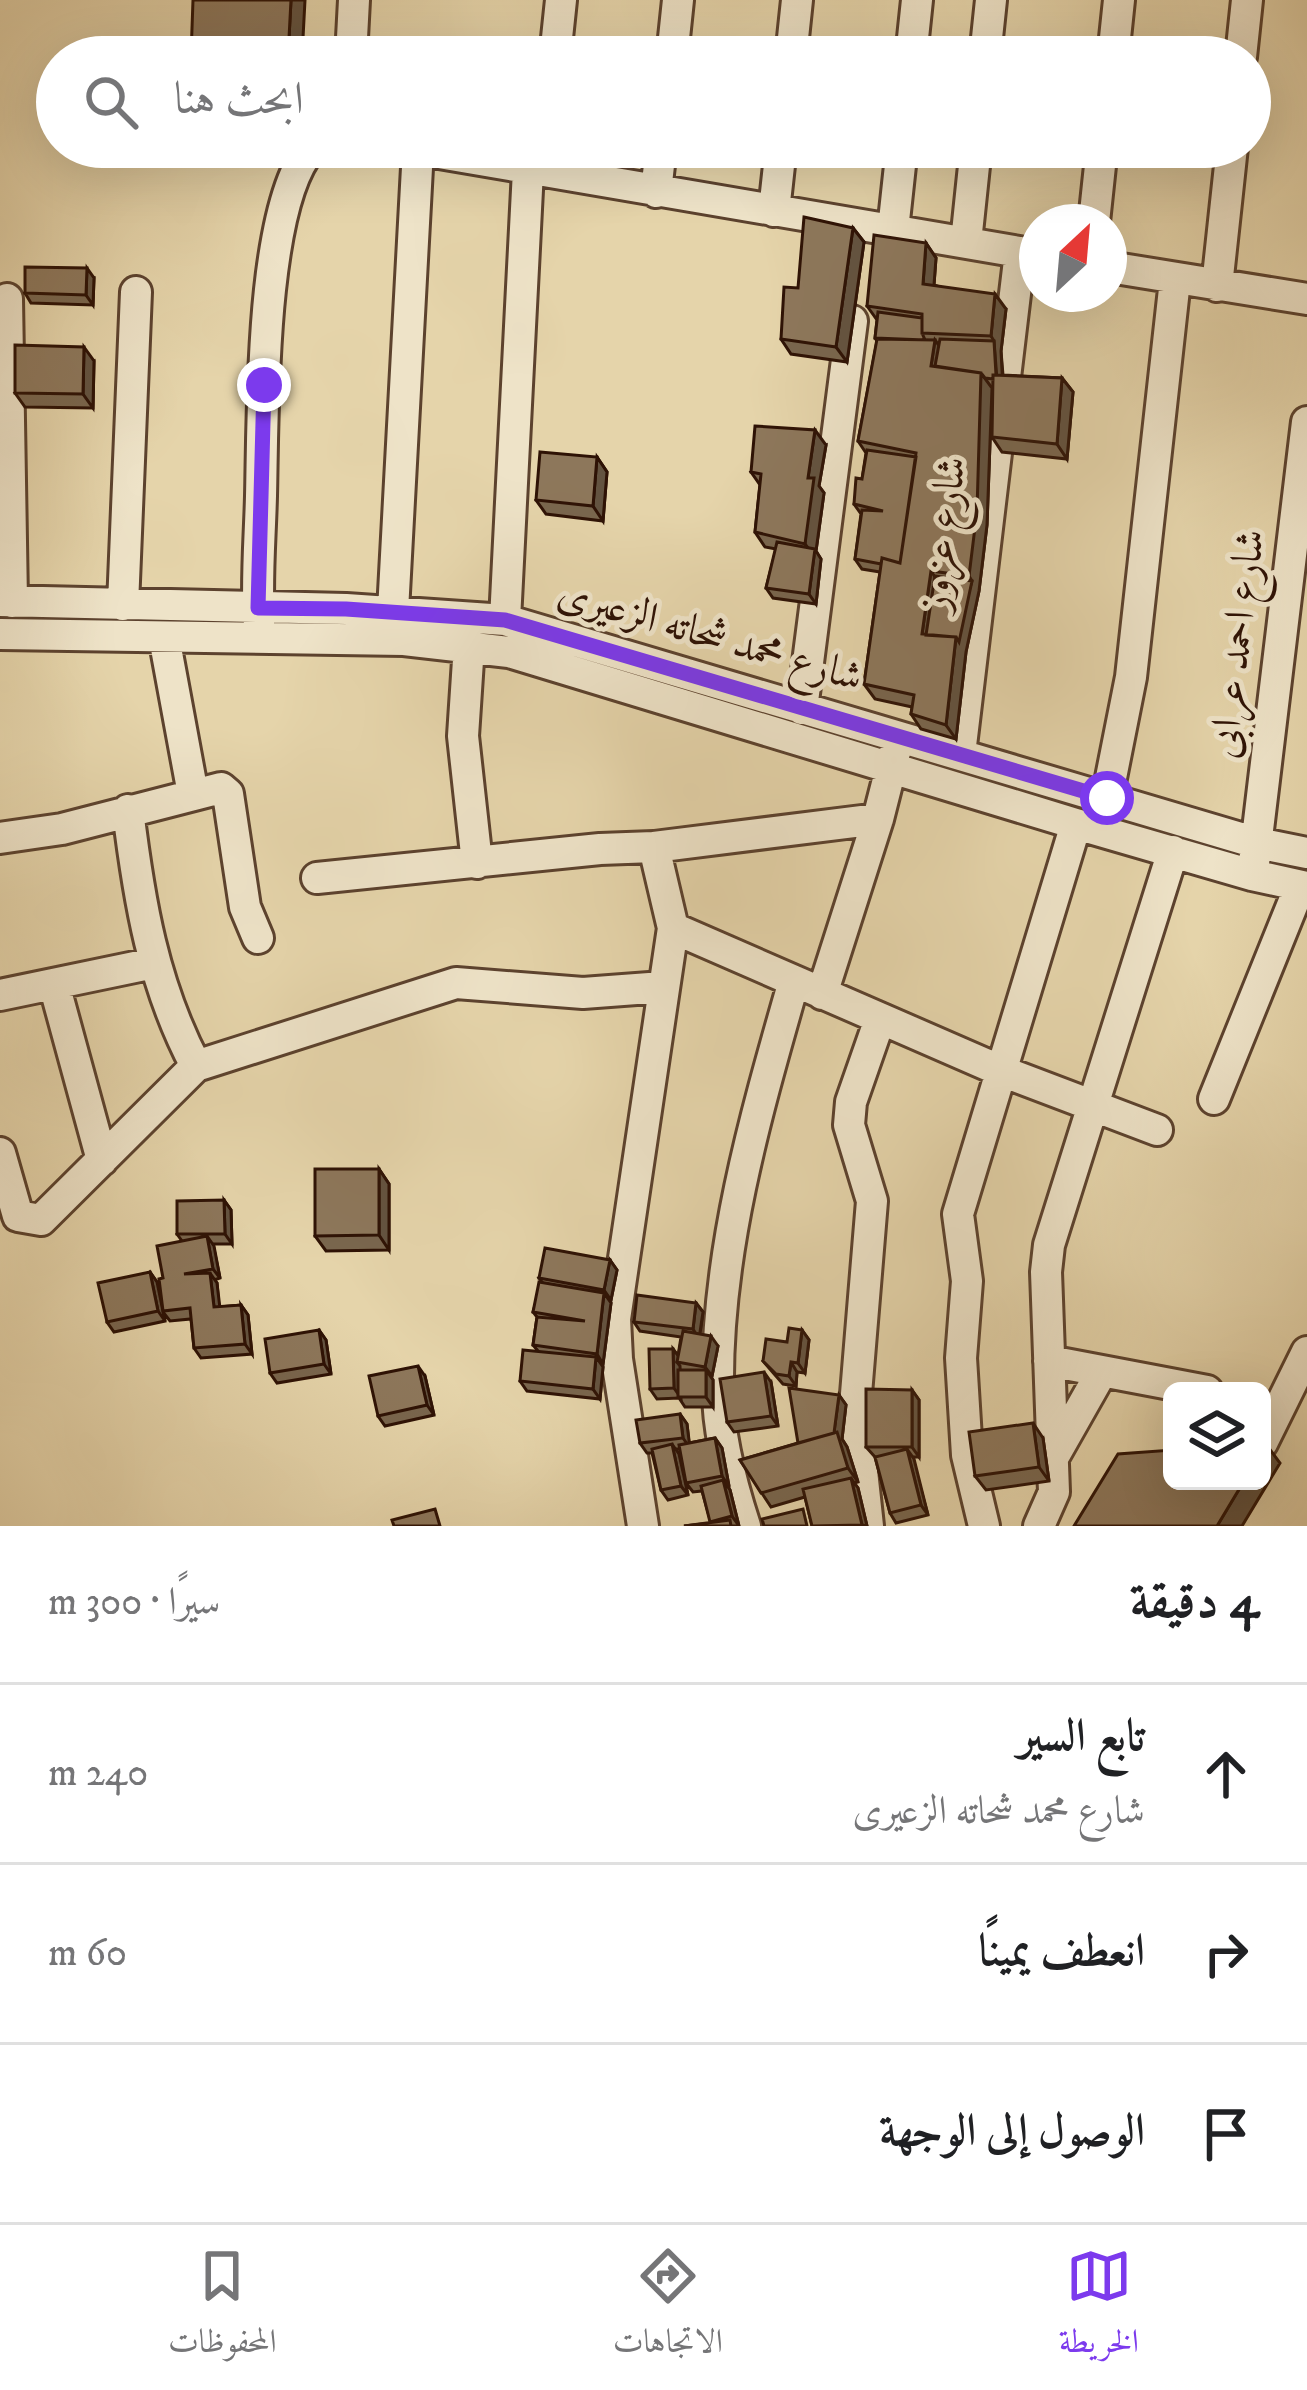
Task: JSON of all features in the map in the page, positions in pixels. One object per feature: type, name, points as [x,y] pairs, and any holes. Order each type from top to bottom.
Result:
[{"type":"street","points":[[352,36],[354,0]]},
{"type":"street","points":[[557,36],[561,0]]},
{"type":"street","points":[[674,36],[678,0]]},
{"type":"street","points":[[793,36],[797,0]]},
{"type":"street","points":[[913,36],[917,0]]},
{"type":"street","points":[[987,36],[991,0]]},
{"type":"street","points":[[1115,36],[1119,0]]},
{"type":"street","points":[[1243,36],[1247,0]]},
{"type":"street","points":[[259,624],[264,385],[274,264],[297,168]]},
{"type":"street","points":[[393,611],[410,168]]},
{"type":"street","points":[[505,620],[539,168]]},
{"type":"street","points":[[559,168],[656,192],[1019,252]]},
{"type":"street","points":[[656,192],[659,168]]},
{"type":"street","points":[[774,211],[779,168]]},
{"type":"street","points":[[802,709],[859,275],[896,168]]},
{"type":"street","points":[[966,242],[974,168]]},
{"type":"street","points":[[1096,204],[1100,168]]},
{"type":"street","points":[[1217,286],[1230,168]]},
{"type":"street","points":[[1127,271],[1307,298]]},
{"type":"street","points":[[1107,798],[1130,677],[1175,280]]},
{"type":"street","points":[[123,605],[136,292]]},
{"type":"street","points":[[6,602],[8,299]]},
{"type":"street","name":"شارع عزوز","points":[[959,754],[1021,312]]},
{"type":"street","name":"شارع احمد عرابى","points":[[1252,875],[1307,422]]},
{"type":"street","name":"شارع محمد شحاته الزعيرى","points":[[6,602],[123,605],[470,645],[549,662],[1076,824],[1304,886]]},
{"type":"street","name":"شارع محمد شحاته الزعيرى","points":[[0,634],[164,637],[393,611],[505,620],[1307,854]]},
{"type":"street","points":[[164,637],[193,794]]},
{"type":"street","points":[[470,645],[463,736],[477,863]]},
{"type":"street","points":[[823,994],[878,819],[898,735]]},
{"type":"street","points":[[0,838],[62,829],[221,788],[228,794],[245,907],[258,938]]},
{"type":"street","points":[[128,810],[140,907],[154,963],[196,1066]]},
{"type":"street","points":[[317,878],[655,847],[878,819]]},
{"type":"street","points":[[984,1526],[967,1455],[962,1358],[967,1281],[958,1214],[1076,824]]},
{"type":"street","points":[[643,1526],[615,1318],[673,928],[655,847]]},
{"type":"street","points":[[1039,1526],[1054,1492],[1049,1245],[1173,851]]},
{"type":"street","points":[[1214,1099],[1304,886]]},
{"type":"street","points":[[673,928],[999,1070],[1157,1130]]},
{"type":"street","points":[[0,995],[154,963]]},
{"type":"street","points":[[745,1526],[720,1422],[720,1343],[745,1159],[794,981]]},
{"type":"street","points":[[3,1173],[18,1216],[41,1220],[196,1066],[456,983],[583,993],[663,987]]},
{"type":"street","points":[[54,984],[102,1160]]},
{"type":"street","points":[[868,1526],[855,1406],[857,1338],[872,1201],[849,1125],[851,1102],[880,1019]]},
{"type":"street","points":[[1274,1398],[1307,1352]]},
{"type":"street","points":[[1049,1361],[1163,1384]]},
{"type":"street","points":[[1053,1457],[1101,1373]]},
{"type":"building","points":[[193,0],[291,0],[289,36],[192,36]]},
{"type":"building","points":[[804,217],[853,228],[836,347],[781,339],[784,287],[798,288]]},
{"type":"building","points":[[874,235],[926,243],[923,284],[995,294],[991,336],[922,333],[922,314],[867,306]]},
{"type":"building","points":[[25,267],[87,268],[86,295],[25,293]]},
{"type":"building","points":[[878,312],[922,318],[925,340],[875,338]]},
{"type":"building","points":[[877,339],[935,340],[931,366],[981,373],[977,511],[969,576],[931,571],[922,634],[956,637],[946,725],[911,714],[914,695],[864,684],[882,558],[900,563],[916,453],[858,441]]},
{"type":"building","points":[[940,339],[994,341],[996,375],[985,378],[981,373],[935,366]]},
{"type":"building","points":[[15,345],[84,347],[83,394],[15,393]]},
{"type":"building","points":[[993,375],[1062,378],[1057,444],[992,437]]},
{"type":"building","points":[[755,426],[815,430],[805,544],[755,532],[761,474],[751,472]]},
{"type":"building","points":[[867,450],[916,457],[900,563],[855,559],[862,510],[883,511],[854,504],[856,478],[862,479]]},
{"type":"building","points":[[540,452],[597,457],[593,506],[536,500]]},
{"type":"building","points":[[777,542],[815,549],[809,594],[766,588]]},
{"type":"building","points":[[935,576],[972,581],[959,642],[956,637],[926,635]]},
{"type":"building","points":[[315,1169],[379,1169],[379,1235],[315,1236]]},
{"type":"building","points":[[224,1200],[225,1234],[177,1234],[177,1201]]},
{"type":"building","points":[[207,1236],[213,1269],[184,1274],[210,1273],[214,1307],[241,1305],[245,1344],[194,1348],[190,1308],[163,1311],[157,1246]]},
{"type":"building","points":[[545,1248],[610,1260],[604,1290],[539,1278]]},
{"type":"building","points":[[150,1272],[158,1311],[107,1322],[98,1283]]},
{"type":"building","points":[[539,1282],[604,1293],[597,1354],[533,1345],[537,1317],[585,1321],[533,1312]]},
{"type":"building","points":[[637,1295],[696,1303],[693,1329],[634,1322]]},
{"type":"building","points":[[789,1328],[802,1330],[798,1363],[791,1362],[789,1376],[776,1374],[763,1361],[766,1339],[787,1342]]},
{"type":"building","points":[[319,1330],[324,1364],[270,1373],[265,1339]]},
{"type":"building","points":[[683,1331],[711,1336],[705,1367],[677,1362]]},
{"type":"building","points":[[649,1349],[673,1349],[674,1388],[650,1389]]},
{"type":"building","points":[[523,1350],[596,1357],[593,1389],[520,1381]]},
{"type":"building","points":[[418,1366],[427,1405],[378,1416],[369,1376]]},
{"type":"building","points":[[678,1370],[706,1370],[706,1397],[678,1397]]},
{"type":"building","points":[[764,1372],[771,1416],[727,1422],[720,1379]]},
{"type":"building","points":[[789,1388],[839,1395],[834,1433],[798,1443]]},
{"type":"building","points":[[866,1389],[912,1390],[912,1447],[866,1447]]},
{"type":"building","points":[[680,1414],[683,1438],[640,1443],[636,1420]]},
{"type":"building","points":[[1033,1423],[1039,1467],[975,1476],[969,1432]]},
{"type":"building","points":[[837,1432],[848,1468],[761,1493],[740,1460]]},
{"type":"building","points":[[715,1438],[722,1476],[686,1483],[679,1445]]},
{"type":"building","points":[[672,1444],[681,1486],[661,1490],[652,1449]]},
{"type":"building","points":[[907,1449],[921,1505],[890,1513],[875,1457]]},
{"type":"building","points":[[1163,1451],[1163,1490],[1239,1490],[1217,1526],[1074,1526],[1118,1454]]},
{"type":"building","points":[[851,1478],[862,1525],[812,1526],[803,1489]]},
{"type":"building","points":[[723,1480],[732,1516],[710,1522],[701,1486]]},
{"type":"building","points":[[435,1509],[440,1526],[394,1526],[392,1520]]},
{"type":"building","points":[[803,1509],[807,1526],[764,1526],[762,1519]]},
{"type":"building","points":[[730,1520],[731,1526],[684,1526]]},
{"type":"route","points":[[264,385],[258,608],[505,620],[1107,798]]}]
